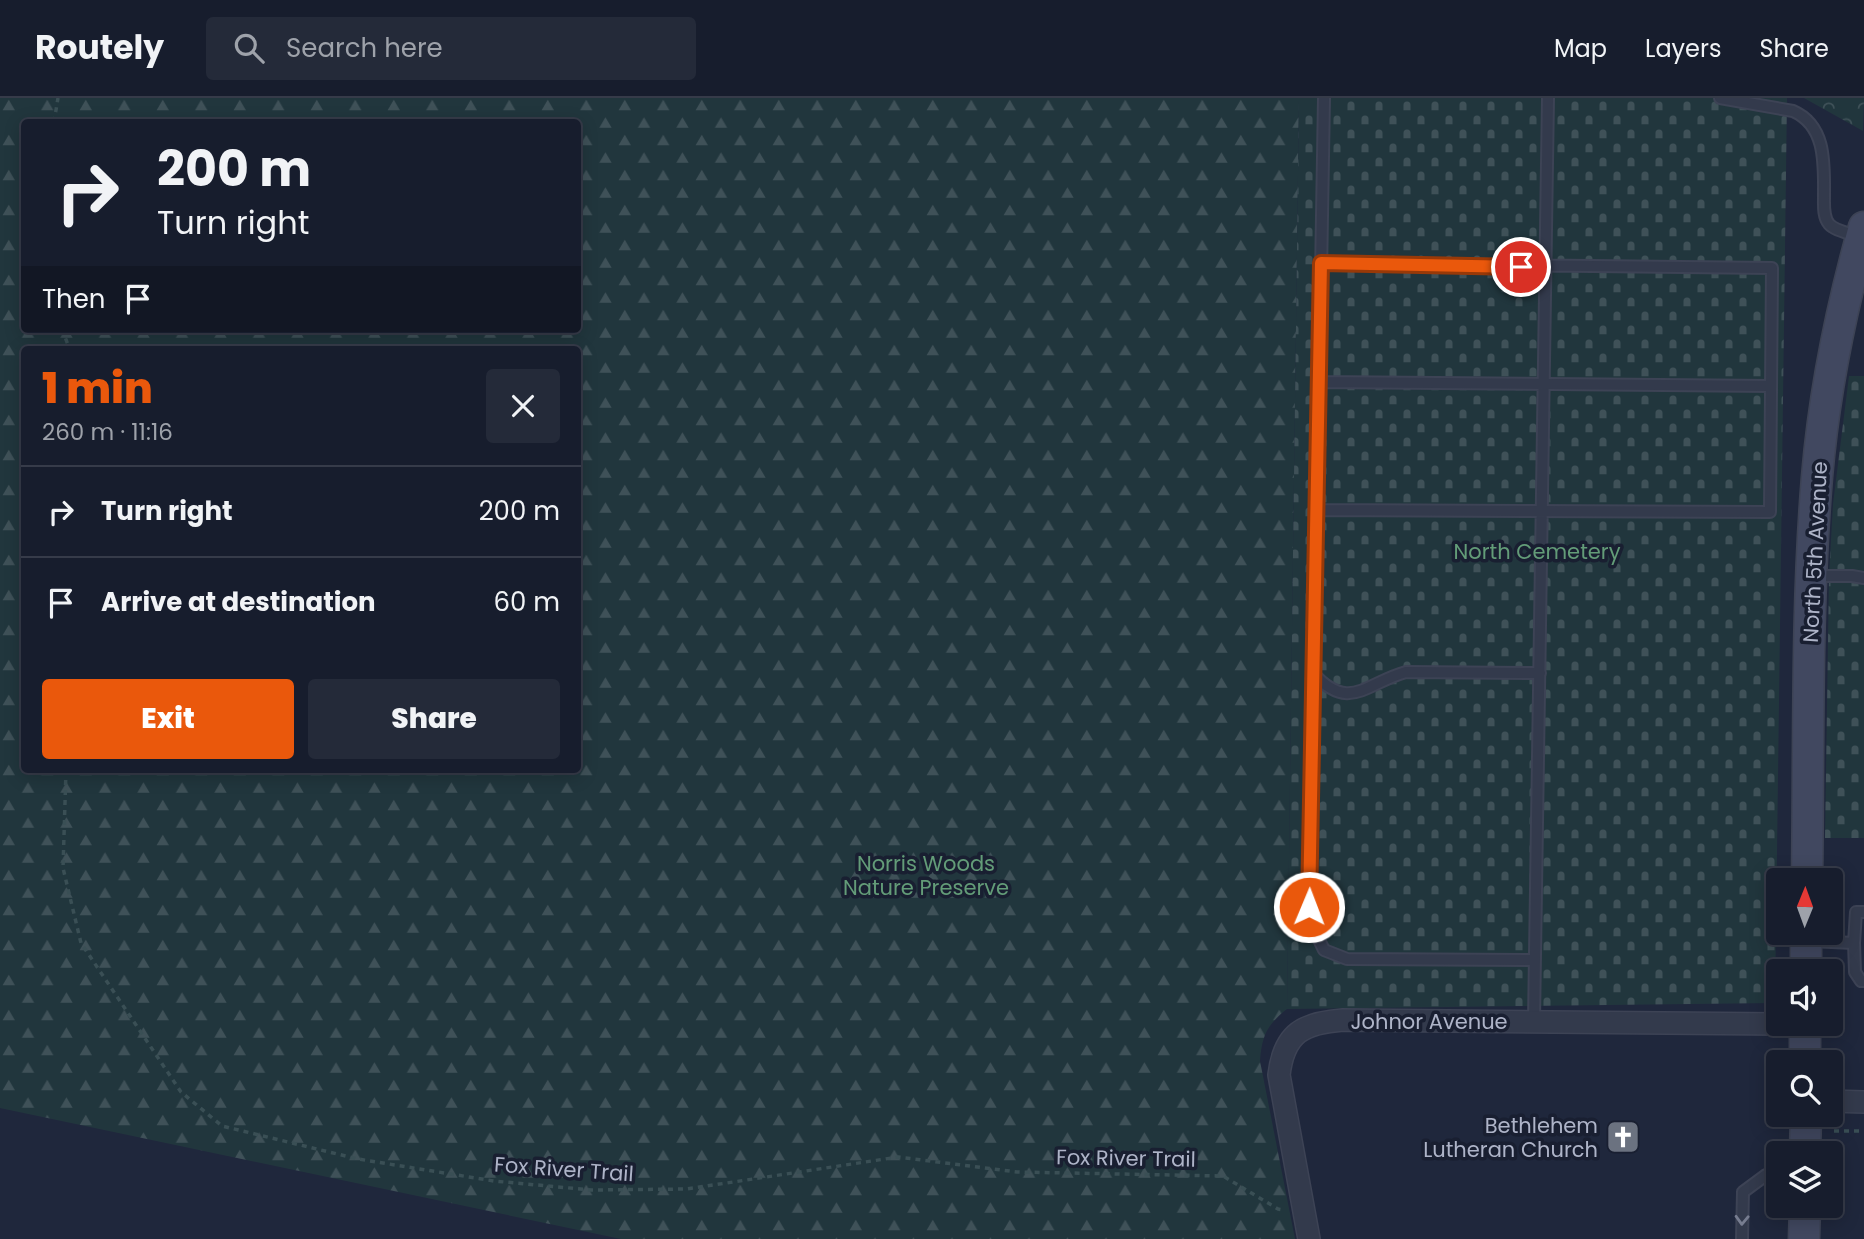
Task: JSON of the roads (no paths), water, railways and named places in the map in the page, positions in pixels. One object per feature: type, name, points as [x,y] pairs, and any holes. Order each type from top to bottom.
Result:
[{"type":"main road","name":"North 5th Avenue","points":[[1807,868],[1812,576],[1817,474],[1836,341],[1863,232]]},
{"type":"main road","points":[[1804,1239],[1805,1218]]},
{"type":"street","name":"Johnor Avenue","points":[[1309,1239],[1279,1075],[1281,1057],[1288,1042],[1301,1030],[1318,1022],[1343,1020],[1766,1024]]},
{"type":"street","points":[[1843,1101],[1864,1102]]},
{"type":"lane","points":[[1324,98],[1309,907],[1313,932],[1324,950],[1347,959],[1535,961]]},
{"type":"lane","points":[[1534,1021],[1548,98]]},
{"type":"lane","points":[[1720,98],[1789,110],[1802,115],[1811,124],[1824,158],[1826,218],[1834,228],[1863,232]]},
{"type":"lane","points":[[1316,510],[1770,512],[1772,268],[1321,263]]},
{"type":"lane","points":[[1319,382],[1771,386]]},
{"type":"lane","points":[[1812,576],[1860,576]]},
{"type":"lane","points":[[1313,673],[1331,690],[1343,694],[1358,693],[1406,672],[1540,673]]},
{"type":"lane","points":[[1864,912],[1856,912],[1854,943],[1854,972],[1864,981]]},
{"type":"lane","points":[[1843,942],[1854,943]]},
{"type":"lane","points":[[1742,1239],[1743,1192],[1766,1175]]},
{"type":"place","name":"Bethlehem Lutheran Church","points":[[1623,1137]]},
{"type":"park label","name":"North Cemetery","points":[[1537,551]]},
{"type":"park label","name":"Norris Woods Nature Preserve","points":[[926,875]]}]
